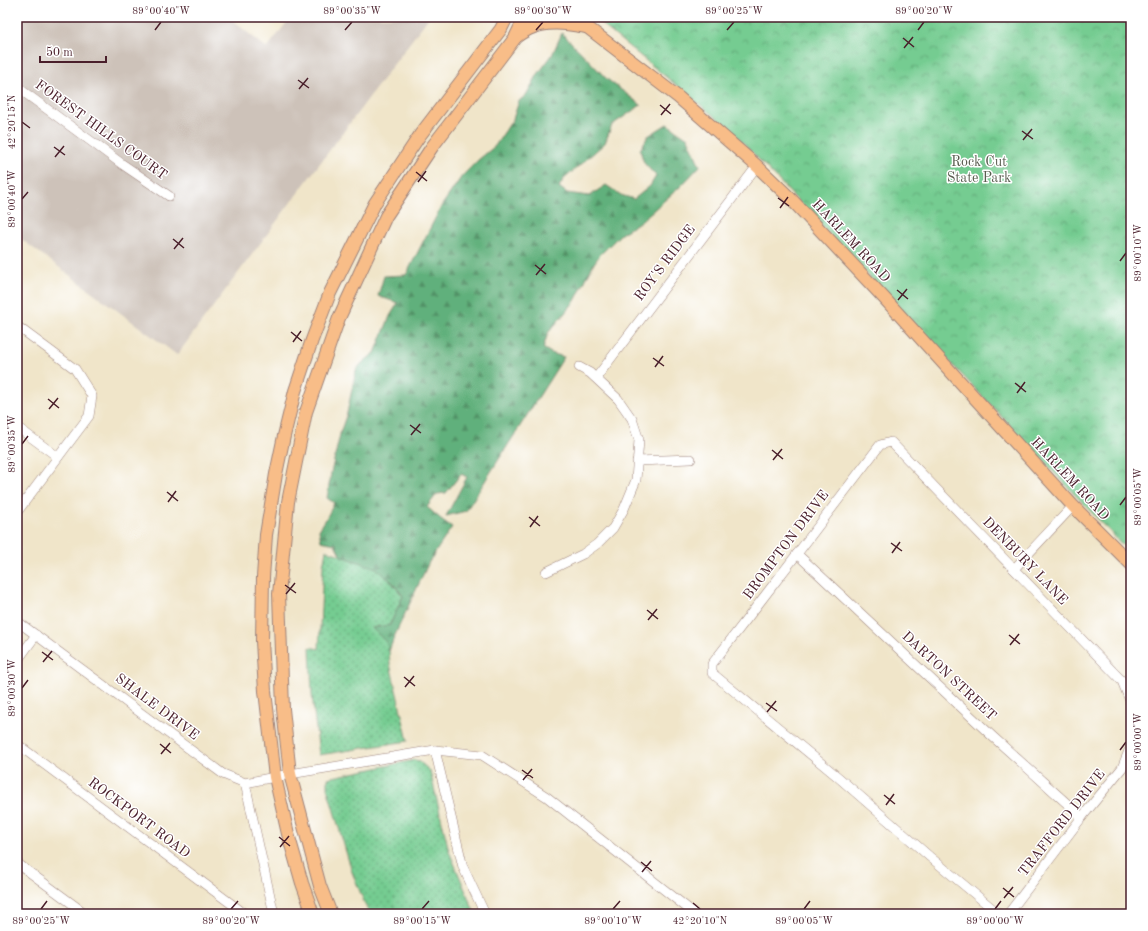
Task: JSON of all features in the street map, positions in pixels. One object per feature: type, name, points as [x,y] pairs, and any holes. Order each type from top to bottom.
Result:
[{"type":"main road","points":[[331,914],[320,886],[290,774],[283,709],[279,594],[288,502],[306,412],[338,318],[386,216],[432,147],[515,38],[525,17]]},
{"type":"main road","name":"HARLEM ROAD","points":[[574,17],[678,97],[757,166],[791,199],[1073,506],[1131,564]]},
{"type":"main road","points":[[580,17],[588,28]]},
{"type":"main road","points":[[313,914],[302,883],[288,834],[275,777],[265,691],[262,648],[263,577],[266,535],[284,436],[295,391],[330,293],[375,203],[420,136],[504,21]]},
{"type":"main road","points":[[515,38],[531,28],[549,23],[568,24],[588,28]]},
{"type":"street","name":"FOREST HILLS COURT","points":[[17,87],[122,164],[169,196]]},
{"type":"street","name":"ROY'S RIDGE","points":[[596,378],[757,166]]},
{"type":"street","points":[[17,326],[75,369],[92,396],[89,416],[17,512]]},
{"type":"street","points":[[546,572],[582,554],[597,544],[613,528],[624,509],[636,480],[638,440],[632,419],[618,399],[590,373],[579,367]]},
{"type":"street","points":[[17,427],[58,457]]},
{"type":"street","name":"BROMPTON DRIVE","points":[[891,442],[880,445],[798,554],[712,664],[712,673],[930,857],[1000,914]]},
{"type":"street","name":"DENBURY LANE","points":[[891,442],[1122,681],[1131,704]]},
{"type":"street","points":[[638,460],[691,459]]},
{"type":"street","points":[[1014,569],[1073,506]]},
{"type":"street","name":"DARTON STREET","points":[[798,554],[992,736],[1082,817]]},
{"type":"street","name":"SHALE DRIVE","points":[[17,621],[222,774],[245,783]]},
{"type":"street","points":[[17,661],[36,635]]},
{"type":"street","name":"ROCKPORT ROAD","points":[[17,744],[245,914]]},
{"type":"street","name":"TRAFFORD DRIVE","points":[[1008,914],[1082,817],[1122,768],[1131,746]]},
{"type":"street","points":[[435,750],[463,866],[485,914]]},
{"type":"street","points":[[274,914],[245,783],[435,750],[482,755],[547,797],[695,914]]},
{"type":"street","points":[[17,863],[86,914]]},
{"type":"shaded area","points":[[17,17],[228,17],[267,48],[291,17],[429,17],[177,355],[17,236]]},
{"type":"green space","name":"Rock Cut State Park","points":[[596,17],[1131,17],[1131,554],[731,130],[600,23]]},
{"type":"green space","points":[[562,33],[607,79],[641,105],[612,125],[605,143],[564,179],[559,187],[567,193],[589,196],[606,185],[621,195],[634,199],[650,186],[656,176],[644,163],[640,150],[648,136],[667,124],[688,138],[700,166],[680,187],[641,221],[621,234],[599,256],[575,301],[548,333],[543,348],[551,353],[564,357],[466,511],[446,516],[467,477],[461,474],[446,493],[437,494],[427,507],[452,527],[429,562],[389,651],[386,642],[372,628],[390,625],[403,596],[392,582],[376,568],[341,556],[335,544],[321,541],[319,530],[334,503],[327,498],[331,473],[341,430],[347,413],[356,370],[363,362],[375,353],[390,316],[398,303],[378,296],[384,276],[406,275],[442,205],[462,176],[495,146],[513,119],[519,101],[526,95],[538,74],[552,55]]},
{"type":"green space","points":[[326,550],[378,566],[403,596],[390,625],[372,628],[386,642],[389,651],[390,664],[408,741],[319,755],[312,695],[310,647],[319,649],[323,566]]},
{"type":"green space","points":[[415,760],[419,761],[430,771],[449,851],[475,914],[369,914],[352,872],[328,791],[328,778]]}]
